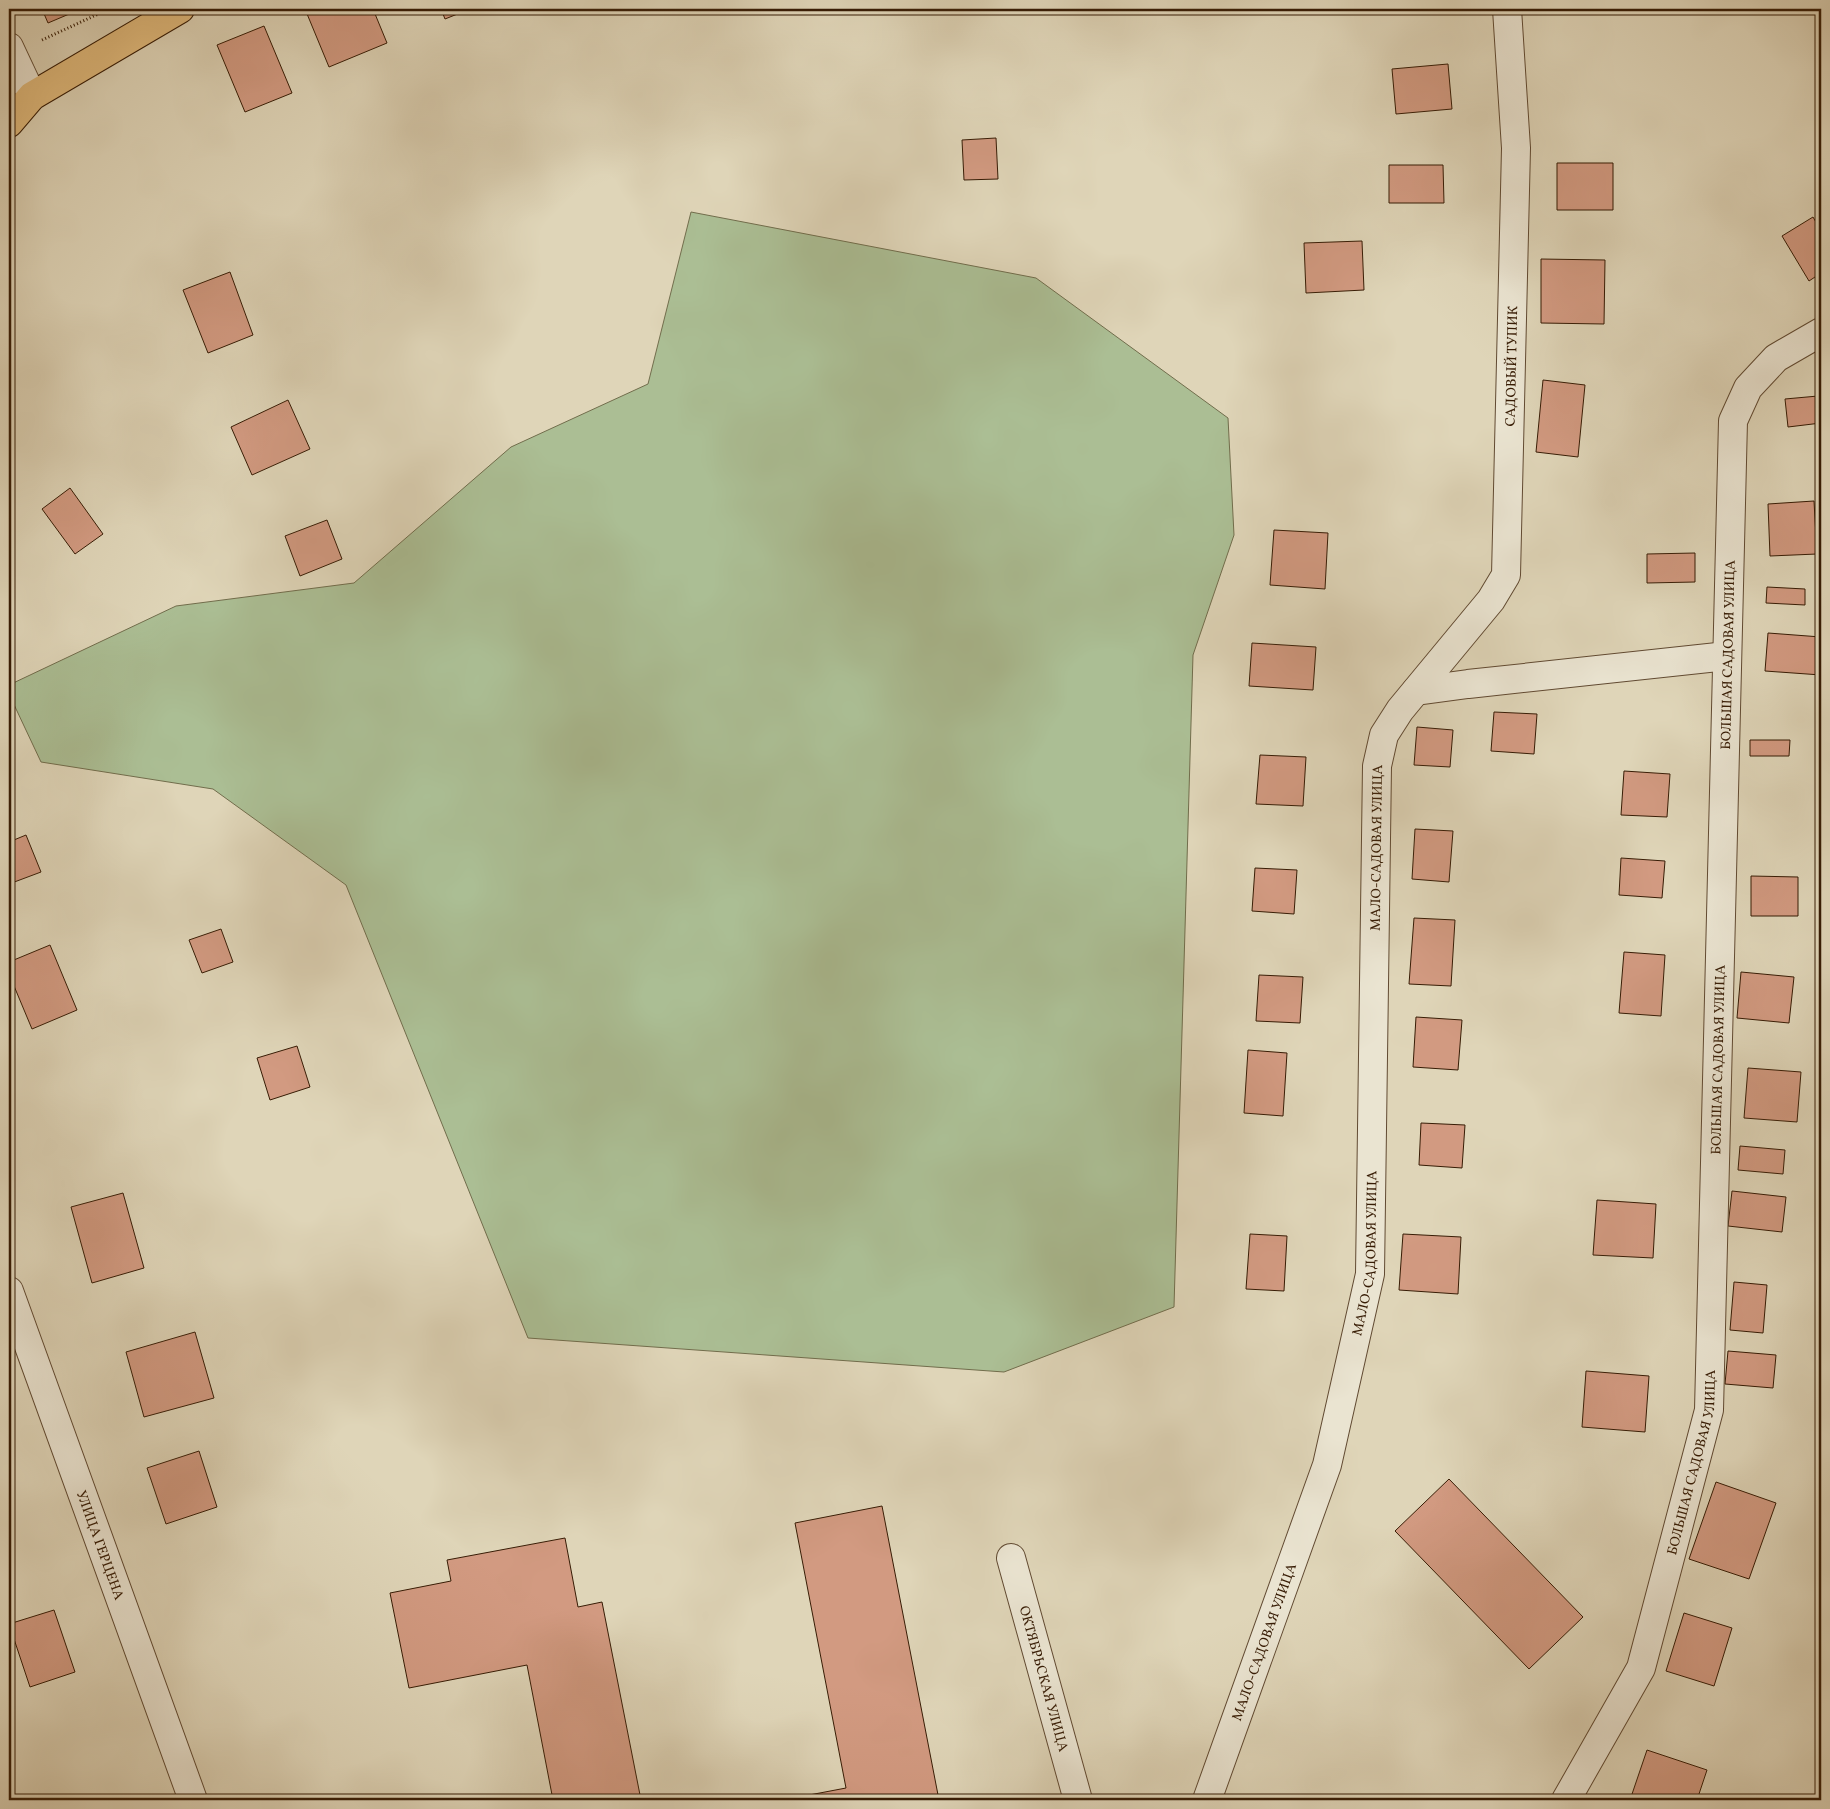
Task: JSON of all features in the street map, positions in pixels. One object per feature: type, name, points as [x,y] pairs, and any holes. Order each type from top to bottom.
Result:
[{"type":"main road","points":[[9,123],[32,96],[180,9]]},
{"type":"street","name":"САДОВЫЙ ТУПИК","points":[[1416,691],[1492,600],[1506,575],[1516,148],[1507,9]]},
{"type":"street","points":[[10,51],[32,96]]},
{"type":"street","name":"БОЛЬШАЯ САДОВАЯ УЛИЦА","points":[[1566,1800],[1641,1668],[1709,1410],[1733,421],[1748,388],[1776,358],[1821,332]]},
{"type":"street","points":[[1416,691],[1727,656]]},
{"type":"street","name":"МАЛО-САДОВАЯ УЛИЦА","points":[[1207,1800],[1327,1465],[1370,1274],[1377,766],[1384,734],[1416,691]]},
{"type":"street","name":"УЛИЦА ГЕРЦЕНА","points":[[9,1291],[193,1800]]},
{"type":"street","name":"ОКТЯБРЬСКАЯ УЛИЦА","points":[[1011,1558],[1078,1800]]},
{"type":"path","points":[[10,51],[109,9]]},
{"type":"green space","points":[[691,212],[1036,278],[1228,418],[1234,535],[1193,655],[1174,1307],[1004,1372],[528,1338],[346,885],[213,789],[41,762],[9,694],[9,685],[176,606],[354,583],[511,447],[648,384]]},
{"type":"building","points":[[42,9],[81,9],[48,23]]},
{"type":"building","points":[[305,9],[373,9],[387,43],[329,67]]},
{"type":"building","points":[[441,9],[470,9],[445,19]]},
{"type":"building","points":[[264,26],[292,93],[245,112],[217,45]]},
{"type":"building","points":[[1448,64],[1452,109],[1396,114],[1392,69]]},
{"type":"building","points":[[996,138],[998,179],[964,180],[962,140]]},
{"type":"building","points":[[1557,163],[1613,163],[1613,210],[1557,210]]},
{"type":"building","points":[[1389,165],[1443,165],[1444,203],[1389,203]]},
{"type":"building","points":[[1813,217],[1821,231],[1821,273],[1809,281],[1782,236]]},
{"type":"building","points":[[1362,241],[1364,290],[1306,293],[1304,243]]},
{"type":"building","points":[[1541,259],[1605,260],[1604,324],[1541,323]]},
{"type":"building","points":[[230,272],[253,335],[208,353],[183,290]]},
{"type":"building","points":[[1543,380],[1585,385],[1578,457],[1536,452]]},
{"type":"building","points":[[1818,396],[1821,423],[1788,427],[1785,399]]},
{"type":"building","points":[[288,400],[310,449],[252,475],[231,427]]},
{"type":"building","points":[[70,488],[103,534],[75,554],[42,509]]},
{"type":"building","points":[[1814,501],[1817,554],[1770,556],[1768,504]]},
{"type":"building","points":[[327,520],[342,559],[300,576],[285,536]]},
{"type":"building","points":[[1274,530],[1328,533],[1325,589],[1270,585]]},
{"type":"building","points":[[1695,553],[1695,582],[1647,583],[1647,554]]},
{"type":"building","points":[[1767,587],[1805,589],[1805,605],[1766,603]]},
{"type":"building","points":[[1768,633],[1821,637],[1821,675],[1765,671]]},
{"type":"building","points":[[1252,643],[1316,647],[1313,690],[1249,686]]},
{"type":"building","points":[[1494,712],[1537,714],[1534,754],[1491,751]]},
{"type":"building","points":[[1417,727],[1453,730],[1450,767],[1414,765]]},
{"type":"building","points":[[1750,740],[1790,740],[1789,756],[1750,756]]},
{"type":"building","points":[[1260,755],[1306,757],[1303,806],[1256,804]]},
{"type":"building","points":[[1624,771],[1670,774],[1667,817],[1621,815]]},
{"type":"building","points":[[1415,829],[1453,831],[1449,882],[1412,879]]},
{"type":"building","points":[[26,835],[41,872],[9,884],[9,842]]},
{"type":"building","points":[[1621,858],[1665,861],[1662,898],[1619,895]]},
{"type":"building","points":[[1255,868],[1297,870],[1294,914],[1252,911]]},
{"type":"building","points":[[1751,876],[1798,877],[1798,916],[1751,916]]},
{"type":"building","points":[[1414,918],[1455,920],[1451,986],[1409,984]]},
{"type":"building","points":[[221,929],[233,962],[202,973],[189,940]]},
{"type":"building","points":[[50,945],[77,1010],[32,1029],[9,974],[9,962]]},
{"type":"building","points":[[1624,952],[1665,955],[1661,1016],[1619,1013]]},
{"type":"building","points":[[1741,972],[1794,977],[1789,1023],[1737,1018]]},
{"type":"building","points":[[1259,975],[1303,977],[1300,1023],[1256,1021]]},
{"type":"building","points":[[1416,1017],[1462,1020],[1458,1070],[1413,1067]]},
{"type":"building","points":[[297,1046],[310,1087],[270,1100],[257,1058]]},
{"type":"building","points":[[1248,1050],[1287,1053],[1283,1116],[1244,1113]]},
{"type":"building","points":[[1748,1068],[1801,1072],[1797,1122],[1744,1118]]},
{"type":"building","points":[[1421,1123],[1465,1125],[1462,1168],[1419,1165]]},
{"type":"building","points":[[1740,1146],[1785,1150],[1783,1174],[1738,1170]]},
{"type":"building","points":[[1732,1191],[1786,1197],[1782,1232],[1728,1226]]},
{"type":"building","points":[[123,1193],[144,1268],[92,1283],[71,1207]]},
{"type":"building","points":[[1597,1200],[1656,1204],[1653,1258],[1593,1255]]},
{"type":"building","points":[[1250,1234],[1287,1236],[1284,1291],[1246,1289]]},
{"type":"building","points":[[1403,1234],[1461,1237],[1458,1294],[1399,1290]]},
{"type":"building","points":[[1734,1282],[1767,1285],[1763,1333],[1730,1330]]},
{"type":"building","points":[[195,1332],[214,1398],[144,1417],[126,1352]]},
{"type":"building","points":[[1728,1351],[1776,1355],[1773,1388],[1725,1384]]},
{"type":"building","points":[[1586,1371],[1649,1376],[1645,1432],[1582,1427]]},
{"type":"building","points":[[199,1451],[217,1507],[166,1524],[147,1468]]},
{"type":"building","points":[[1449,1479],[1583,1617],[1529,1669],[1395,1531]]},
{"type":"building","points":[[1716,1482],[1776,1503],[1749,1579],[1689,1559]]},
{"type":"building","points":[[882,1506],[939,1800],[783,1800],[846,1788],[795,1523]]},
{"type":"building","points":[[565,1538],[578,1607],[602,1602],[641,1800],[553,1800],[527,1665],[409,1688],[390,1593],[451,1581],[447,1560]]},
{"type":"building","points":[[54,1610],[75,1672],[30,1687],[9,1624]]},
{"type":"building","points":[[1684,1613],[1732,1628],[1714,1686],[1666,1671]]},
{"type":"building","points":[[1647,1750],[1707,1770],[1697,1800],[1630,1800]]}]
